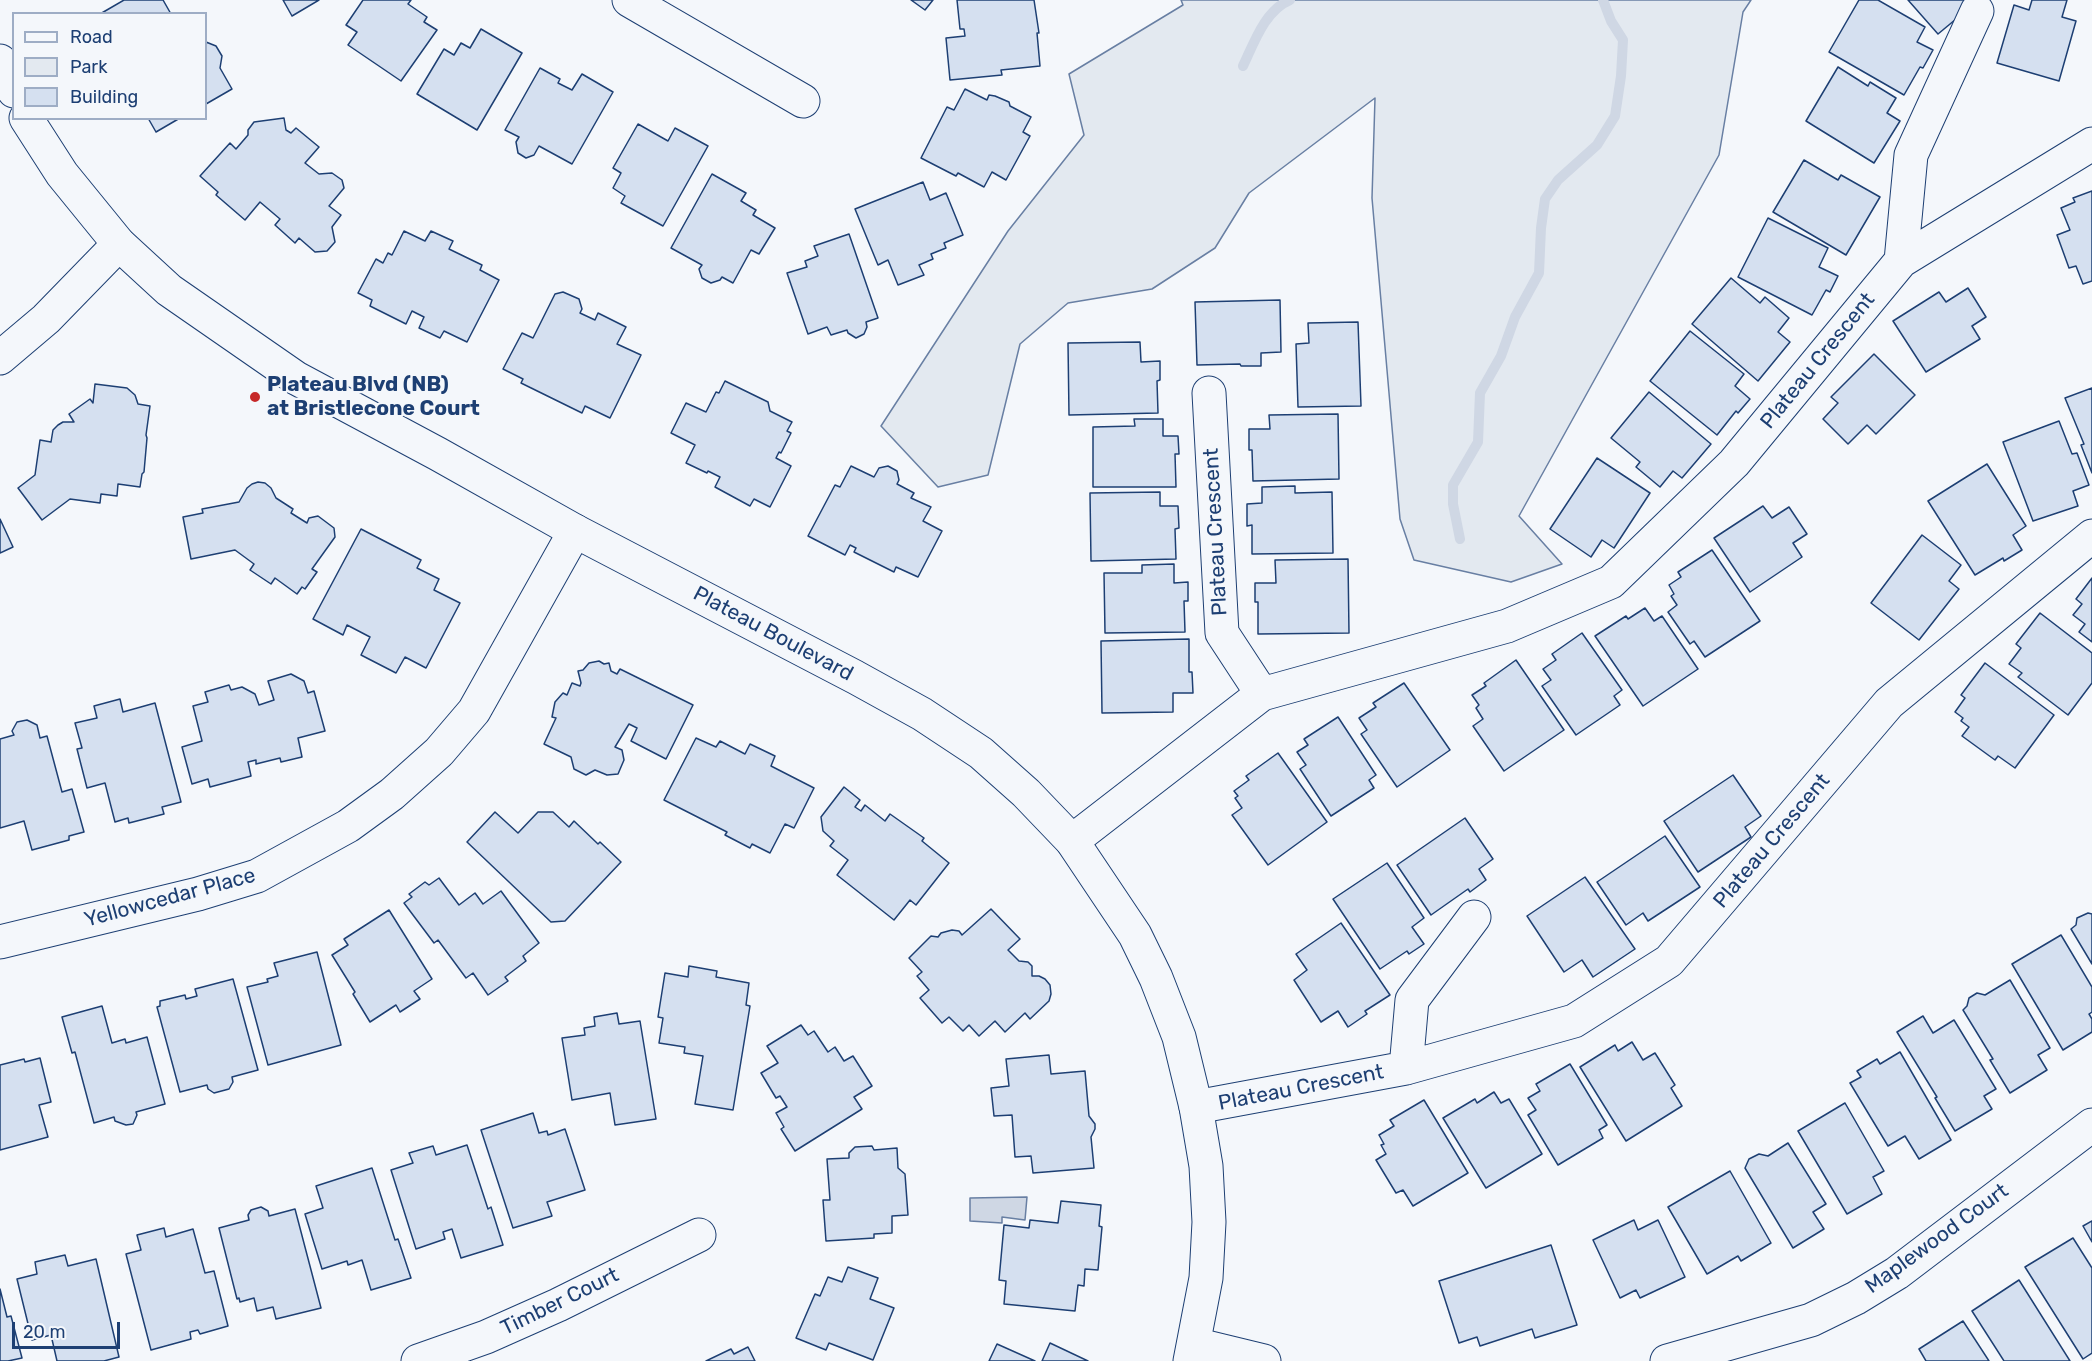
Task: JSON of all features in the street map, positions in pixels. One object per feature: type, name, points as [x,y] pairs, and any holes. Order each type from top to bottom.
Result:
[{"type":"street","points":[[629,0],[803,101]]},
{"type":"street","points":[[1901,261],[1911,155],[1977,11]]},
{"type":"street","points":[[0,61],[12,87]]},
{"type":"street","name":"Plateau Boulevard","points":[[27,120],[62,174],[120,244],[169,290],[296,378],[575,531],[922,714],[981,753],[1026,793],[1072,841],[1135,935],[1156,978],[1179,1037],[1196,1107],[1206,1166],[1209,1222],[1206,1278],[1192,1352]]},
{"type":"street","name":"Plateau Crescent","points":[[1072,841],[1262,694],[1507,626],[1611,582],[1734,463],[1901,261],[2092,144]]},
{"type":"street","points":[[0,358],[46,320],[120,244]]},
{"type":"street","name":"Plateau Crescent","points":[[1209,393],[1222,633],[1262,694]]},
{"type":"street","name":"Yellowcedar Place","points":[[0,942],[198,894],[257,876],[348,826],[383,800],[439,752],[474,711],[575,531]]},
{"type":"street","name":"Plateau Crescent","points":[[1196,1107],[1406,1068],[1574,1021],[1669,961],[1889,704],[2092,536]]},
{"type":"street","name":"Plateau Crescent","points":[[1406,1068],[1412,1000],[1474,917]]},
{"type":"street","name":"Maplewood Court","points":[[1667,1361],[1811,1320],[1856,1298],[1897,1273],[2092,1125]]},
{"type":"street","name":"Timber Court","points":[[418,1361],[486,1337],[558,1305],[699,1235]]},
{"type":"street","points":[[1192,1352],[1264,1361]]},
{"type":"green space","points":[[1181,0],[1751,0],[1743,12],[1719,155],[1519,516],[1562,564],[1511,582],[1414,560],[1400,519],[1372,198],[1375,98],[1249,193],[1215,248],[1152,289],[1068,303],[1020,344],[988,475],[938,487],[881,426],[1008,231],[1084,135],[1069,74],[1183,5]]},
{"type":"shaded area","points":[[1027,1197],[1025,1220],[1002,1217],[1002,1223],[970,1221],[970,1198]]},
{"type":"building","points":[[124,0],[163,0],[170,12],[103,12]]},
{"type":"building","points":[[283,0],[319,0],[292,16]]},
{"type":"building","points":[[363,0],[411,0],[408,4],[427,17],[424,22],[437,30],[401,81],[348,45],[357,32],[346,25]]},
{"type":"building","points":[[911,0],[933,0],[925,10]]},
{"type":"building","points":[[957,0],[1034,0],[1039,33],[1037,33],[1040,66],[1001,70],[1002,75],[950,80],[946,38],[965,36],[964,29],[960,29]]},
{"type":"building","points":[[1859,0],[1878,0],[1925,27],[1917,42],[1933,50],[1904,95],[1829,52]]},
{"type":"building","points":[[1908,0],[1979,0],[1938,34]]},
{"type":"building","points":[[2032,0],[2067,0],[2062,17],[2076,21],[2059,81],[1997,63],[2014,5],[2029,10]]},
{"type":"building","points":[[481,29],[522,53],[477,130],[417,94],[444,49],[454,55],[461,43],[470,48]]},
{"type":"building","points":[[207,42],[216,46],[222,56],[220,68],[232,89],[207,103]]},
{"type":"building","points":[[1838,67],[1868,86],[1870,82],[1896,98],[1887,113],[1900,121],[1874,163],[1806,121]]},
{"type":"building","points":[[540,68],[560,79],[558,83],[572,90],[582,74],[613,92],[572,164],[539,146],[534,155],[526,158],[518,153],[516,142],[519,137],[505,130]]},
{"type":"building","points":[[965,89],[987,100],[989,95],[995,96],[1009,102],[1010,106],[1031,117],[1023,132],[1030,136],[1006,180],[992,172],[984,187],[958,173],[956,176],[921,158],[947,107],[954,110]]},
{"type":"building","points":[[284,118],[286,130],[291,133],[296,128],[319,147],[305,163],[319,174],[332,173],[342,180],[344,188],[329,206],[341,215],[332,227],[335,242],[327,251],[315,252],[299,238],[295,243],[275,225],[280,219],[260,202],[245,220],[216,195],[218,192],[200,176],[230,143],[236,149],[248,135],[248,130],[254,122]]},
{"type":"building","points":[[149,120],[177,120],[156,132]]},
{"type":"building","points":[[638,124],[668,141],[675,128],[708,146],[663,226],[621,203],[625,196],[613,188],[621,173],[613,168]]},
{"type":"building","points":[[1804,160],[1838,180],[1841,175],[1880,197],[1846,255],[1773,212]]},
{"type":"building","points":[[712,174],[746,193],[741,201],[756,210],[753,215],[775,228],[759,254],[751,250],[733,283],[722,277],[711,283],[702,278],[699,269],[702,265],[671,248]]},
{"type":"building","points":[[923,182],[930,200],[946,193],[963,235],[944,243],[946,248],[931,254],[933,259],[919,265],[924,275],[898,285],[888,260],[878,265],[855,209]]},
{"type":"building","points":[[2092,191],[2092,281],[2083,284],[2076,266],[2069,268],[2057,235],[2070,230],[2061,208],[2075,202],[2073,198]]},
{"type":"building","points":[[1768,218],[1828,248],[1819,267],[1838,276],[1830,292],[1826,290],[1812,315],[1738,277]]},
{"type":"building","points":[[404,231],[425,241],[431,231],[453,241],[449,249],[482,265],[480,270],[499,280],[467,342],[444,331],[440,338],[419,328],[424,317],[412,311],[406,324],[370,306],[372,300],[358,293],[376,259],[383,263],[388,253],[392,255]]},
{"type":"building","points":[[849,234],[878,318],[866,322],[867,327],[864,334],[856,338],[847,330],[831,335],[827,327],[808,334],[787,273],[807,267],[805,261],[818,256],[814,246]]},
{"type":"building","points":[[1731,278],[1760,303],[1765,297],[1789,318],[1778,332],[1790,342],[1758,381],[1692,324]]},
{"type":"building","points":[[1968,288],[1986,317],[1972,326],[1980,339],[1926,372],[1893,321],[1939,292],[1946,302]]},
{"type":"building","points":[[563,292],[579,299],[582,309],[580,313],[595,320],[598,313],[626,327],[617,344],[641,355],[610,418],[585,406],[582,413],[521,383],[523,379],[503,369],[522,333],[533,338],[555,294]]},
{"type":"building","points":[[1280,300],[1281,352],[1261,353],[1261,366],[1197,365],[1195,302]]},
{"type":"building","points":[[1358,322],[1361,406],[1298,407],[1296,344],[1309,343],[1308,323]]},
{"type":"building","points":[[1690,331],[1744,374],[1735,386],[1750,399],[1738,413],[1736,411],[1717,435],[1650,381]]},
{"type":"building","points":[[1140,342],[1141,362],[1160,361],[1160,380],[1157,381],[1158,413],[1069,415],[1068,343]]},
{"type":"building","points":[[1874,354],[1915,395],[1876,434],[1867,425],[1848,444],[1823,419],[1838,403],[1831,397]]},
{"type":"building","points":[[725,381],[768,402],[770,411],[792,422],[787,431],[791,433],[776,458],[791,466],[770,507],[754,499],[750,506],[715,487],[720,477],[686,463],[695,445],[671,433],[686,403],[706,412],[716,392],[719,393]]},
{"type":"building","points":[[95,384],[127,388],[135,395],[138,404],[150,406],[144,472],[140,487],[118,484],[117,496],[101,494],[100,503],[70,499],[42,520],[18,488],[35,475],[40,440],[51,442],[53,430],[58,425],[63,422],[74,422],[69,414],[90,399],[93,403]]},
{"type":"building","points":[[2092,388],[2092,473],[2081,445],[2084,444],[2065,398]]},
{"type":"building","points":[[1649,392],[1711,444],[1682,478],[1673,471],[1660,487],[1636,467],[1640,462],[1611,438]]},
{"type":"building","points":[[1338,414],[1339,479],[1253,481],[1249,429],[1270,429],[1269,415]]},
{"type":"building","points":[[1134,419],[1163,419],[1163,436],[1178,436],[1179,454],[1175,454],[1176,487],[1093,487],[1093,427],[1135,426]]},
{"type":"building","points":[[2059,421],[2072,454],[2077,453],[2089,485],[2073,491],[2078,506],[2033,521],[2003,442]]},
{"type":"building","points":[[1597,458],[1650,493],[1614,548],[1602,540],[1591,557],[1550,529]]},
{"type":"building","points":[[1987,464],[2026,526],[2013,535],[2022,550],[2004,561],[2003,558],[1975,575],[1928,501]]},
{"type":"building","points":[[851,466],[874,477],[879,468],[888,466],[897,471],[899,480],[897,484],[914,493],[911,498],[931,507],[923,521],[942,531],[918,577],[896,567],[894,572],[854,552],[856,548],[850,545],[845,555],[808,536],[835,485],[840,487]]},
{"type":"building","points":[[258,482],[265,483],[271,488],[276,498],[293,509],[291,513],[307,523],[309,518],[318,516],[334,528],[335,537],[312,569],[317,572],[305,589],[302,587],[297,594],[275,578],[271,584],[250,570],[254,564],[235,550],[191,559],[183,517],[203,513],[202,509],[239,502],[247,488]]},
{"type":"building","points":[[1295,486],[1295,493],[1332,492],[1333,553],[1252,554],[1252,525],[1247,526],[1247,504],[1262,503],[1262,487]]},
{"type":"building","points":[[1160,492],[1160,506],[1178,506],[1179,528],[1175,529],[1176,559],[1091,561],[1090,493]]},
{"type":"building","points":[[1763,506],[1772,518],[1789,507],[1807,534],[1793,543],[1802,557],[1750,592],[1714,538]]},
{"type":"building","points":[[0,519],[13,547],[0,553]]},
{"type":"building","points":[[361,529],[421,560],[417,568],[439,579],[434,590],[460,603],[426,668],[405,657],[396,673],[361,655],[370,637],[347,625],[343,635],[313,619]]},
{"type":"building","points":[[1922,535],[1961,565],[1949,581],[1959,589],[1919,640],[1871,603]]},
{"type":"building","points":[[1712,550],[1760,621],[1705,657],[1694,641],[1690,644],[1668,612],[1677,605],[1671,596],[1674,594],[1669,585],[1681,577],[1678,572]]},
{"type":"building","points":[[1348,559],[1349,633],[1258,634],[1258,602],[1255,602],[1255,583],[1276,583],[1275,560]]},
{"type":"building","points":[[1174,564],[1174,583],[1188,582],[1188,601],[1184,601],[1185,632],[1105,633],[1104,573],[1142,573],[1142,565]]},
{"type":"building","points":[[2092,578],[2092,642],[2079,632],[2085,624],[2073,615],[2082,604],[2076,599]]},
{"type":"building","points":[[1645,608],[1654,621],[1662,616],[1698,669],[1643,706],[1595,636],[1626,616],[1628,619]]},
{"type":"building","points":[[2040,613],[2092,653],[2092,683],[2068,715],[2018,677],[2022,673],[2009,664],[2021,648],[2016,644]]},
{"type":"building","points":[[1582,633],[1622,690],[1614,696],[1620,705],[1576,735],[1542,686],[1551,680],[1543,669],[1556,660],[1552,654]]},
{"type":"building","points":[[1189,639],[1189,672],[1192,672],[1193,693],[1173,693],[1173,712],[1102,713],[1101,641]]},
{"type":"building","points":[[1516,660],[1564,730],[1504,771],[1473,726],[1483,719],[1476,708],[1479,705],[1472,695],[1486,686],[1484,683]]},
{"type":"building","points":[[599,661],[604,664],[609,663],[611,671],[617,674],[620,669],[693,705],[666,759],[631,741],[637,728],[629,724],[615,747],[622,750],[624,760],[618,774],[607,775],[595,770],[586,775],[574,769],[571,757],[544,744],[556,718],[552,717],[555,702],[563,693],[567,695],[572,683],[580,686],[578,671],[583,670],[589,663]]},
{"type":"building","points":[[1985,663],[2054,715],[2015,768],[1998,756],[1995,760],[1962,736],[1969,727],[1955,712],[1965,698],[1961,695]]},
{"type":"building","points":[[291,674],[304,681],[308,693],[314,691],[325,731],[298,738],[302,757],[281,762],[280,758],[256,764],[256,760],[248,762],[251,776],[210,787],[208,779],[192,784],[182,747],[202,741],[193,706],[208,702],[205,692],[229,685],[231,690],[242,687],[255,694],[259,705],[274,700],[268,681]]},
{"type":"building","points":[[1404,683],[1450,750],[1397,787],[1361,734],[1367,730],[1359,718],[1376,707],[1373,703]]},
{"type":"building","points":[[120,699],[123,712],[155,703],[181,802],[162,807],[164,814],[129,823],[128,818],[115,822],[105,783],[87,788],[77,749],[82,748],[75,723],[97,718],[94,706]]},
{"type":"building","points":[[1338,717],[1376,775],[1369,780],[1374,788],[1331,816],[1300,769],[1306,765],[1297,752],[1308,745],[1304,739]]},
{"type":"building","points":[[27,720],[37,725],[40,738],[47,736],[62,792],[72,789],[84,832],[69,836],[69,840],[32,850],[24,821],[0,828],[0,739],[14,735],[12,731],[17,722]]},
{"type":"building","points":[[696,738],[716,747],[720,741],[745,754],[750,744],[775,756],[771,766],[814,788],[794,828],[785,824],[770,853],[752,844],[750,848],[725,835],[727,832],[664,800]]},
{"type":"building","points":[[1278,753],[1327,822],[1268,865],[1232,815],[1242,808],[1235,798],[1238,796],[1234,791],[1249,780],[1246,776]]},
{"type":"building","points":[[1733,775],[1761,816],[1745,827],[1751,837],[1698,872],[1664,821]]},
{"type":"building","points":[[844,787],[860,800],[855,807],[861,811],[865,805],[885,821],[890,814],[924,838],[922,841],[949,863],[916,905],[910,900],[894,920],[837,875],[848,860],[830,846],[834,841],[823,831],[821,817]]},
{"type":"building","points":[[495,812],[518,833],[538,812],[553,812],[569,827],[574,821],[621,862],[565,921],[551,922],[467,842]]},
{"type":"building","points":[[1465,818],[1493,859],[1479,869],[1486,880],[1470,892],[1468,889],[1431,915],[1397,865]]},
{"type":"building","points":[[1665,836],[1700,887],[1648,921],[1643,913],[1626,925],[1597,882]]},
{"type":"building","points":[[1387,863],[1424,918],[1412,927],[1424,944],[1409,954],[1407,951],[1380,969],[1333,899]]},
{"type":"building","points":[[1585,877],[1635,949],[1593,977],[1582,960],[1564,972],[1527,916]]},
{"type":"building","points":[[439,878],[459,905],[475,893],[483,904],[501,891],[539,943],[523,956],[526,961],[505,977],[508,981],[488,995],[473,973],[466,978],[438,940],[434,943],[404,903],[412,897],[409,894],[425,882],[429,885]]},
{"type":"building","points":[[991,909],[1020,939],[1008,950],[1019,961],[1028,962],[1032,966],[1032,976],[1045,979],[1050,985],[1051,994],[1049,1001],[1030,1019],[1025,1013],[1005,1032],[995,1021],[979,1036],[969,1025],[963,1031],[949,1017],[942,1023],[920,998],[929,990],[917,976],[922,972],[909,958],[931,936],[938,937],[941,933],[952,930],[959,931],[962,935]]},
{"type":"building","points":[[389,910],[432,979],[414,991],[420,999],[400,1012],[396,1005],[370,1022],[332,955],[348,945],[344,939]]},
{"type":"building","points":[[2088,913],[2092,914],[2092,964],[2071,929],[2076,925],[2077,918]]},
{"type":"building","points":[[1341,923],[1390,995],[1365,1011],[1367,1014],[1348,1027],[1338,1011],[1321,1022],[1294,980],[1307,970],[1296,954]]},
{"type":"building","points":[[2061,935],[2092,987],[2092,1012],[2089,1014],[2092,1019],[2092,1032],[2063,1050],[2012,964]]},
{"type":"building","points":[[317,952],[341,1045],[268,1065],[247,987],[268,982],[267,979],[278,976],[274,963]]},
{"type":"building","points":[[689,966],[717,971],[716,977],[749,983],[746,1005],[750,1006],[733,1110],[695,1104],[703,1056],[684,1053],[685,1047],[659,1043],[663,1018],[658,1017],[665,973],[688,977]]},
{"type":"building","points":[[233,979],[258,1070],[232,1077],[233,1082],[229,1089],[214,1093],[208,1089],[207,1085],[180,1092],[157,1007],[160,1006],[160,1001],[185,995],[186,999],[197,996],[195,989]]},
{"type":"building","points":[[2010,980],[2050,1048],[2038,1055],[2047,1070],[2010,1093],[1990,1060],[1993,1059],[1963,1010],[1969,998],[1977,993],[1985,995]]},
{"type":"building","points":[[102,1006],[112,1043],[125,1039],[126,1043],[147,1037],[165,1104],[136,1112],[133,1124],[126,1125],[115,1121],[114,1117],[94,1123],[75,1052],[72,1053],[62,1017]]},
{"type":"building","points":[[617,1013],[619,1024],[640,1021],[656,1119],[615,1125],[610,1093],[572,1100],[562,1038],[585,1035],[584,1028],[595,1026],[594,1017]]},
{"type":"building","points":[[1923,1016],[1933,1033],[1954,1020],[1996,1089],[1984,1096],[1992,1109],[1955,1131],[1897,1032]]},
{"type":"building","points":[[801,1025],[808,1035],[814,1031],[828,1052],[835,1047],[844,1061],[853,1056],[872,1086],[854,1097],[862,1109],[795,1151],[781,1129],[784,1127],[776,1113],[787,1107],[780,1096],[776,1098],[761,1073],[778,1063],[767,1046]]},
{"type":"building","points":[[1632,1042],[1643,1060],[1655,1053],[1675,1085],[1671,1088],[1682,1106],[1626,1141],[1580,1067],[1615,1045],[1618,1051]]},
{"type":"building","points":[[1900,1052],[1951,1140],[1919,1159],[1905,1136],[1888,1146],[1850,1083],[1861,1077],[1857,1071],[1877,1059],[1880,1064]]},
{"type":"building","points":[[1049,1055],[1051,1074],[1085,1071],[1089,1116],[1095,1124],[1091,1137],[1094,1168],[1033,1173],[1031,1156],[1015,1157],[1012,1115],[994,1116],[991,1088],[1009,1086],[1006,1059]]},
{"type":"building","points":[[40,1058],[51,1102],[39,1105],[48,1137],[0,1150],[0,1065]]},
{"type":"building","points":[[1570,1064],[1607,1125],[1599,1130],[1603,1138],[1558,1165],[1528,1115],[1536,1110],[1528,1098],[1540,1091],[1536,1084]]},
{"type":"building","points":[[1494,1092],[1501,1103],[1509,1099],[1542,1154],[1486,1188],[1443,1118],[1475,1099],[1477,1103]]},
{"type":"building","points":[[1424,1100],[1468,1173],[1413,1206],[1403,1190],[1396,1193],[1376,1160],[1386,1154],[1379,1135],[1394,1126],[1390,1120]]},
{"type":"building","points":[[1845,1103],[1884,1171],[1873,1177],[1882,1194],[1847,1214],[1798,1131]]},
{"type":"building","points":[[533,1113],[539,1133],[547,1131],[548,1135],[565,1129],[585,1190],[547,1202],[552,1216],[513,1228],[481,1130]]},
{"type":"building","points":[[1788,1143],[1826,1204],[1813,1212],[1824,1229],[1793,1248],[1745,1168],[1749,1159],[1759,1154],[1768,1156]]},
{"type":"building","points":[[467,1145],[488,1209],[491,1207],[503,1245],[461,1258],[452,1229],[443,1232],[445,1239],[416,1249],[391,1170],[413,1163],[409,1153],[433,1146],[436,1155]]},
{"type":"building","points":[[872,1146],[874,1150],[897,1148],[898,1168],[905,1174],[908,1215],[892,1216],[892,1233],[874,1234],[874,1238],[826,1241],[823,1200],[830,1200],[827,1159],[849,1158],[849,1153],[855,1147]]},
{"type":"building","points":[[372,1168],[395,1240],[398,1239],[411,1278],[371,1290],[362,1260],[348,1265],[347,1261],[322,1269],[305,1214],[323,1208],[316,1186]]},
{"type":"building","points":[[1730,1171],[1771,1243],[1741,1261],[1738,1256],[1707,1274],[1668,1207]]},
{"type":"building","points":[[1061,1201],[1101,1205],[1099,1226],[1102,1227],[1098,1270],[1085,1269],[1084,1286],[1078,1285],[1075,1311],[1004,1304],[1006,1281],[999,1280],[1004,1225],[1029,1228],[1030,1220],[1058,1223]]},
{"type":"building","points":[[261,1207],[268,1211],[269,1216],[295,1209],[321,1308],[276,1319],[273,1307],[257,1311],[254,1298],[240,1302],[239,1298],[237,1299],[219,1228],[249,1220],[248,1215],[251,1210]]},
{"type":"building","points":[[1634,1220],[1638,1230],[1658,1220],[1685,1277],[1640,1298],[1636,1290],[1620,1298],[1593,1240]]},
{"type":"building","points":[[2092,1221],[2092,1242],[2083,1226]]},
{"type":"building","points":[[164,1228],[166,1237],[193,1229],[205,1273],[214,1271],[228,1326],[200,1334],[198,1330],[190,1332],[191,1339],[151,1350],[126,1254],[141,1250],[137,1235]]},
{"type":"building","points":[[2073,1238],[2092,1268],[2092,1353],[2083,1359],[2025,1267]]},
{"type":"building","points":[[1551,1245],[1577,1325],[1535,1338],[1532,1329],[1480,1346],[1477,1337],[1459,1343],[1439,1281]]},
{"type":"building","points":[[65,1255],[68,1266],[96,1259],[119,1357],[104,1361],[57,1361],[51,1335],[32,1340],[17,1279],[37,1274],[35,1262]]},
{"type":"building","points":[[848,1267],[878,1278],[870,1299],[894,1308],[873,1360],[829,1343],[826,1350],[796,1338],[815,1294],[820,1296],[828,1277],[842,1282]]},
{"type":"building","points":[[2019,1280],[2070,1361],[2004,1361],[1972,1311]]},
{"type":"building","points":[[0,1289],[7,1317],[11,1316],[22,1358],[8,1361],[0,1361]]},
{"type":"building","points":[[1963,1321],[1989,1361],[1926,1361],[1919,1349]]},
{"type":"building","points":[[1050,1343],[1088,1361],[1042,1361]]},
{"type":"building","points":[[997,1344],[1035,1361],[989,1361]]},
{"type":"building","points":[[748,1347],[755,1361],[706,1361],[731,1349],[734,1354]]},
{"type":"waterway","points":[[1243,66],[1267,19],[1281,5],[1290,0]]},
{"type":"waterway","points":[[1460,539],[1453,504],[1453,485],[1478,442],[1480,393],[1501,356],[1515,317],[1539,273],[1545,199],[1558,180],[1597,145],[1615,116],[1623,40],[1611,21],[1603,0]]},
{"type":"place","name":"Plateau Blvd (NB) at Bristlecone Court","points":[[255,397]]}]
